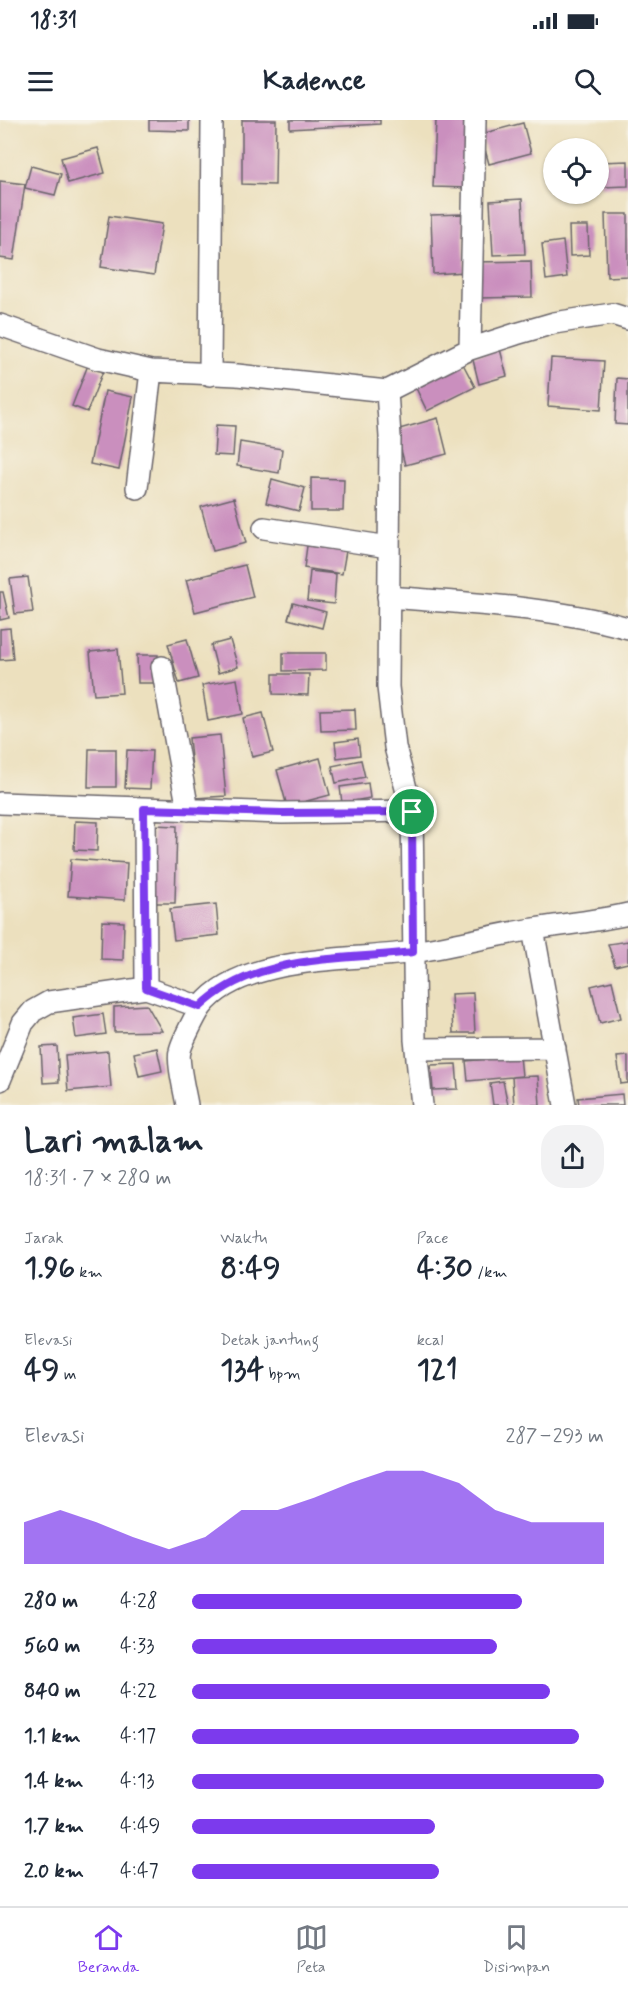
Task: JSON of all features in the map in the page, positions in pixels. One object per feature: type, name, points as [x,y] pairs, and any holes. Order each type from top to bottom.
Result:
[{"type":"street","points":[[210,375],[212,120]]},
{"type":"street","points":[[470,349],[475,120]]},
{"type":"street","points":[[0,325],[98,359],[151,371],[237,375],[387,391],[470,349],[554,323],[612,314],[628,319]]},
{"type":"street","points":[[137,488],[151,371]]},
{"type":"street","points":[[387,391],[390,437],[388,687],[395,747],[412,812],[416,1048],[422,1105]]},
{"type":"street","points":[[264,528],[389,548]]},
{"type":"street","points":[[388,597],[484,604],[602,621],[628,628]]},
{"type":"street","points":[[162,667],[188,810]]},
{"type":"street","points":[[0,803],[282,813],[412,812]]},
{"type":"street","points":[[144,809],[146,988]]},
{"type":"street","points":[[187,1105],[179,1052],[200,1007],[233,982],[267,970],[306,962],[413,952],[628,914]]},
{"type":"street","points":[[533,929],[565,1105]]},
{"type":"street","points":[[0,1080],[23,1023],[33,1011],[49,1002],[146,988],[200,1007]]},
{"type":"street","points":[[416,1048],[555,1048]]},
{"type":"building","points":[[149,120],[189,120],[189,131],[149,130]]},
{"type":"building","points":[[242,120],[276,120],[275,185],[242,184]]},
{"type":"building","points":[[290,120],[380,120],[380,124],[290,129]]},
{"type":"building","points":[[436,120],[471,120],[469,188],[433,187]]},
{"type":"building","points":[[523,123],[531,153],[489,164],[481,134]]},
{"type":"building","points":[[98,148],[105,173],[68,183],[61,158]]},
{"type":"building","points":[[628,161],[628,186],[609,187],[609,162]]},
{"type":"building","points":[[31,166],[61,174],[55,195],[25,188]]},
{"type":"building","points":[[0,181],[25,184],[14,260],[0,258]]},
{"type":"building","points":[[522,199],[525,254],[493,255],[490,201]]},
{"type":"building","points":[[463,214],[465,272],[433,274],[431,215]]},
{"type":"building","points":[[605,214],[628,214],[628,276],[607,277]]},
{"type":"building","points":[[109,216],[162,224],[154,275],[101,267]]},
{"type":"building","points":[[569,226],[588,226],[589,255],[570,256]]},
{"type":"building","points":[[563,241],[567,277],[546,280],[542,244]]},
{"type":"building","points":[[531,261],[532,297],[477,298],[476,262]]},
{"type":"building","points":[[500,349],[507,376],[479,384],[472,356]]},
{"type":"building","points":[[551,358],[604,361],[601,410],[548,406]]},
{"type":"building","points":[[462,362],[475,387],[427,411],[415,386]]},
{"type":"building","points":[[88,365],[103,371],[87,412],[72,406]]},
{"type":"building","points":[[617,378],[628,379],[628,425],[615,424]]},
{"type":"building","points":[[105,391],[133,397],[119,470],[90,464]]},
{"type":"building","points":[[438,418],[447,454],[405,465],[396,430]]},
{"type":"building","points":[[216,425],[235,426],[233,456],[214,455]]},
{"type":"building","points":[[240,442],[282,449],[279,473],[237,466]]},
{"type":"building","points":[[311,478],[344,479],[343,511],[311,511]]},
{"type":"building","points":[[272,479],[305,488],[299,511],[266,503]]},
{"type":"building","points":[[234,498],[246,543],[213,551],[201,507]]},
{"type":"building","points":[[307,546],[346,551],[342,574],[304,568]]},
{"type":"building","points":[[245,565],[253,597],[195,612],[186,580]]},
{"type":"building","points":[[310,571],[336,574],[334,604],[307,601]]},
{"type":"building","points":[[28,577],[33,612],[15,614],[10,579]]},
{"type":"building","points":[[0,592],[3,592],[9,618],[0,620]]},
{"type":"building","points":[[293,603],[326,612],[322,628],[288,619]]},
{"type":"building","points":[[10,628],[13,659],[0,660],[0,629]]},
{"type":"building","points":[[187,639],[198,678],[179,683],[168,644]]},
{"type":"building","points":[[230,640],[238,667],[218,673],[211,645]]},
{"type":"building","points":[[118,649],[122,693],[94,695],[90,652]]},
{"type":"building","points":[[283,653],[326,653],[326,670],[283,671]]},
{"type":"building","points":[[137,655],[158,655],[158,683],[138,683]]},
{"type":"building","points":[[273,674],[309,674],[308,695],[273,694]]},
{"type":"building","points":[[237,679],[243,714],[208,721],[202,685]]},
{"type":"building","points":[[355,709],[356,730],[321,731],[320,710]]},
{"type":"building","points":[[263,713],[273,752],[252,757],[243,718]]},
{"type":"building","points":[[220,735],[226,796],[195,798],[189,738]]},
{"type":"building","points":[[358,739],[360,755],[337,758],[335,742]]},
{"type":"building","points":[[89,749],[116,749],[116,787],[88,787]]},
{"type":"building","points":[[127,750],[152,751],[150,789],[125,788]]},
{"type":"building","points":[[320,758],[330,795],[287,806],[277,770]]},
{"type":"building","points":[[361,760],[365,777],[336,783],[332,766]]},
{"type":"building","points":[[368,783],[370,798],[342,803],[340,787]]},
{"type":"building","points":[[75,821],[98,822],[97,851],[74,850]]},
{"type":"building","points":[[153,825],[177,826],[175,903],[150,903]]},
{"type":"building","points":[[71,859],[127,863],[125,900],[68,896]]},
{"type":"building","points":[[216,904],[219,935],[174,940],[170,909]]},
{"type":"building","points":[[102,921],[124,922],[123,960],[101,959]]},
{"type":"building","points":[[628,941],[628,963],[615,966],[608,944]]},
{"type":"building","points":[[612,981],[621,1018],[600,1023],[591,986]]},
{"type":"building","points":[[473,993],[475,1033],[453,1033],[451,994]]},
{"type":"building","points":[[147,1005],[162,1031],[114,1032],[114,1007]]},
{"type":"building","points":[[103,1014],[106,1034],[76,1038],[73,1018]]},
{"type":"building","points":[[57,1046],[59,1082],[43,1083],[41,1047]]},
{"type":"building","points":[[157,1048],[162,1071],[139,1076],[134,1053]]},
{"type":"building","points":[[108,1051],[111,1087],[68,1091],[65,1055]]},
{"type":"building","points":[[520,1056],[522,1076],[468,1081],[466,1061]]},
{"type":"building","points":[[628,1056],[628,1083],[621,1084],[617,1057]]},
{"type":"building","points":[[456,1064],[458,1089],[433,1090],[431,1065]]},
{"type":"building","points":[[538,1076],[540,1105],[514,1105],[512,1077]]},
{"type":"building","points":[[503,1081],[508,1105],[493,1105],[490,1083]]},
{"type":"building","points":[[622,1094],[623,1105],[579,1105],[578,1098]]},
{"type":"route","points":[[144,809],[282,813],[412,812],[413,952],[369,957],[341,957],[267,970],[233,982],[200,1007],[146,988],[144,809]]}]
